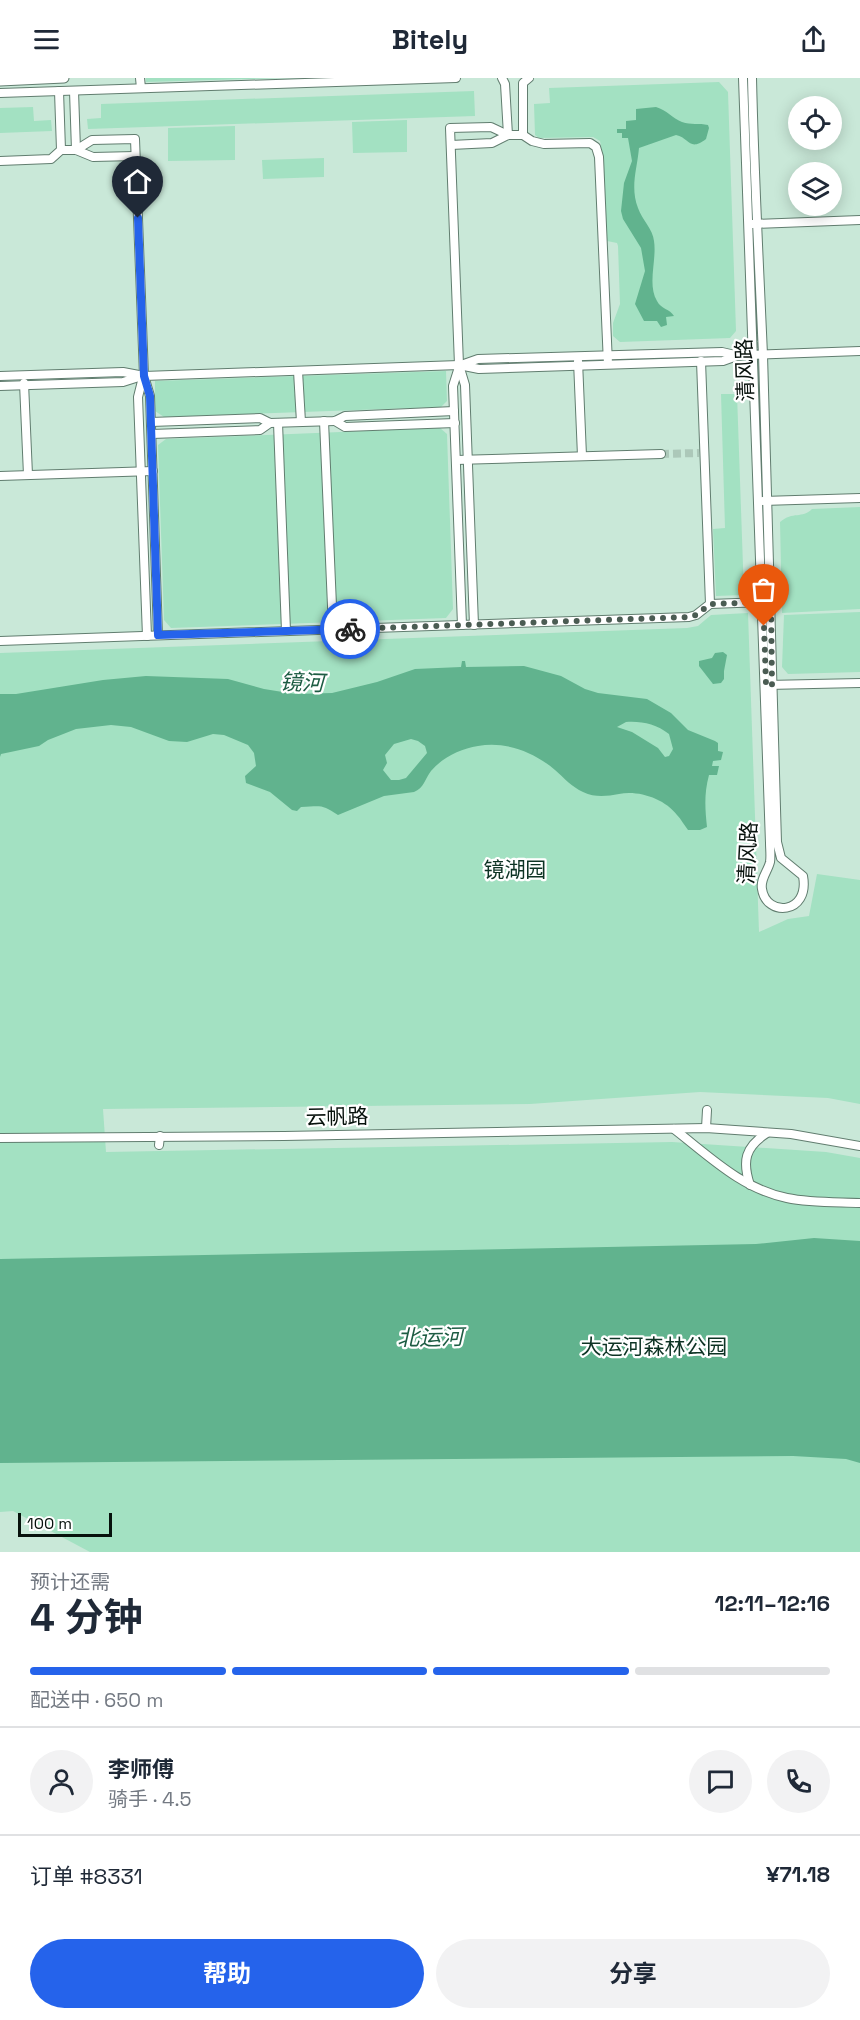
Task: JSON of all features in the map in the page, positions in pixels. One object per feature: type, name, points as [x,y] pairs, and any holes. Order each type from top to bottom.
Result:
[{"type":"main road","points":[[0,81],[64,78]]},
{"type":"street","points":[[140,78],[141,88]]},
{"type":"street","points":[[0,93],[456,78]]},
{"type":"street","points":[[502,78],[506,90],[508,135]]},
{"type":"street","points":[[523,135],[523,83],[528,78]]},
{"type":"street","name":"清风路","points":[[743,78],[758,354],[769,685],[770,860],[762,881],[762,889],[771,905],[783,908],[795,905],[802,897],[805,886],[803,876],[785,862],[778,852],[769,685]]},
{"type":"street","name":"清风路","points":[[752,78],[752,224]]},
{"type":"street","points":[[59,91],[61,150]]},
{"type":"street","points":[[74,91],[76,150]]},
{"type":"street","points":[[474,625],[465,385],[459,365],[450,128],[491,127],[508,135],[523,135],[538,143],[590,143],[596,147],[599,157],[608,360]]},
{"type":"street","points":[[451,145],[492,143],[508,135]]},
{"type":"street","points":[[76,150],[92,140],[135,139],[144,376],[150,396],[152,434],[158,635]]},
{"type":"street","points":[[0,161],[51,159],[61,150],[76,150],[93,157],[135,156]]},
{"type":"street","points":[[752,224],[860,220]]},
{"type":"street","points":[[459,365],[478,359],[578,356],[608,360],[723,361],[737,356],[758,354],[860,351]]},
{"type":"street","points":[[0,376],[123,372],[144,376],[459,365],[479,369],[579,366],[608,360],[722,352],[737,356]]},
{"type":"street","points":[[578,356],[582,456]]},
{"type":"street","points":[[701,361],[702,453],[710,604]]},
{"type":"street","points":[[459,365],[453,386],[462,625]]},
{"type":"street","points":[[298,371],[301,422]]},
{"type":"street","points":[[24,375],[28,475]]},
{"type":"street","points":[[0,386],[123,382],[144,376]]},
{"type":"street","points":[[144,376],[138,397],[147,636]]},
{"type":"street","points":[[151,422],[260,418],[274,423],[335,421],[345,416],[454,411]]},
{"type":"street","points":[[324,421],[333,629]]},
{"type":"street","points":[[335,421],[345,427],[455,423]]},
{"type":"street","points":[[152,434],[260,430],[274,423]]},
{"type":"street","points":[[274,423],[286,631]]},
{"type":"street","points":[[456,460],[662,454]]},
{"type":"street","points":[[0,476],[153,471]]},
{"type":"street","points":[[763,501],[860,498]]},
{"type":"street","points":[[0,641],[689,617],[696,615],[710,604],[767,602]]},
{"type":"street","points":[[769,685],[860,683]]},
{"type":"street","points":[[706,1128],[707,1110]]},
{"type":"street","name":"云帆路","points":[[0,1138],[284,1136],[706,1128],[791,1134],[860,1146]]},
{"type":"street","points":[[674,1129],[729,1173],[770,1194],[804,1201],[860,1203]]},
{"type":"street","points":[[750,1185],[744,1169],[746,1156],[758,1138],[768,1132]]},
{"type":"street","points":[[159,1146],[160,1136]]},
{"type":"green space","points":[[146,78],[279,78],[146,82]]},
{"type":"green space","points":[[719,82],[728,92],[736,331],[730,338],[620,342],[613,336],[613,323],[620,304],[618,246],[617,243],[607,241],[605,237],[600,141],[593,137],[539,138],[535,135],[534,104],[550,103],[549,88]]},
{"type":"green space","points":[[474,91],[475,116],[88,129],[87,119],[101,118],[101,104]]},
{"type":"green space","points":[[33,107],[34,121],[51,120],[52,131],[0,133],[0,108]]},
{"type":"green space","points":[[407,120],[407,152],[353,153],[352,122]]},
{"type":"green space","points":[[235,126],[235,160],[168,161],[168,128]]},
{"type":"green space","points":[[324,158],[324,177],[263,179],[262,160]]},
{"type":"green space","points":[[446,371],[447,401],[441,407],[164,417],[155,411],[155,381]]},
{"type":"green space","points":[[721,394],[737,394],[744,595],[716,596],[713,529],[725,528]]},
{"type":"green space","points":[[440,428],[447,434],[453,609],[446,618],[171,628],[164,620],[158,445],[166,439]]},
{"type":"green space","points":[[860,507],[860,609],[782,613],[780,522],[789,517],[805,514],[812,509]]},
{"type":"green space","points":[[860,612],[860,672],[788,674],[782,667],[784,615]]},
{"type":"green space","points":[[748,613],[759,932],[788,919],[809,916],[817,874],[860,880],[860,1104],[828,1098],[700,1092],[530,1104],[103,1109],[106,1152],[672,1142],[826,1152],[860,1158],[860,1552],[90,1552],[13,1511],[0,1512],[0,653],[687,628],[698,626],[711,615]]},
{"type":"water","points":[[656,107],[682,122],[708,125],[709,128],[706,139],[700,143],[690,143],[676,135],[639,148],[634,193],[640,212],[653,237],[655,248],[652,280],[654,294],[659,304],[674,316],[666,317],[667,325],[661,327],[657,321],[644,321],[635,304],[645,271],[641,248],[623,219],[621,211],[624,183],[632,161],[628,138],[622,138],[622,133],[617,133],[617,129],[626,129],[626,121],[636,120],[636,109]]},
{"type":"water","points":[[723,652],[727,655],[724,679],[721,683],[713,684],[699,666],[699,661],[712,658],[715,653]]},
{"type":"water","points":[[462,661],[465,661],[466,667],[524,666],[561,676],[598,693],[647,699],[671,713],[688,730],[715,741],[718,743],[718,751],[723,752],[721,760],[713,761],[712,766],[719,766],[717,775],[709,775],[707,782],[705,801],[707,827],[700,830],[688,830],[672,809],[651,797],[635,793],[601,796],[588,794],[575,788],[555,770],[529,753],[499,745],[478,746],[458,752],[436,766],[422,786],[414,792],[384,796],[338,815],[321,806],[292,810],[270,792],[246,783],[245,776],[256,766],[254,753],[248,745],[224,735],[213,734],[187,742],[169,741],[131,727],[111,725],[76,729],[39,746],[1,754],[0,757],[0,694],[16,694],[103,680],[146,676],[228,679],[264,689],[295,694],[332,693],[377,682],[415,669],[461,667]],"holes":[[[626,722],[649,724],[669,734],[673,749],[669,756],[665,757],[658,748],[632,732],[617,727]],[[411,739],[425,746],[427,753],[406,778],[391,780],[383,770],[387,763],[385,755],[394,744]]]},
{"type":"water","name":"北运河","points":[[814,1238],[860,1241],[860,1463],[846,1459],[793,1456],[0,1463],[0,1259],[756,1244]]},
{"type":"tunnel","points":[[661,454],[699,453]]},
{"type":"way so far","points":[[350,629],[689,617],[696,615],[710,604],[771,602],[772,686],[766,685],[764,626]]},
{"type":"route","points":[[138,218],[144,376],[150,396],[153,457],[158,635],[350,629]]},
{"type":"water label","name":"镜河","points":[[302,682]]},
{"type":"park label","name":"镜湖园","points":[[515,870]]},
{"type":"park label","name":"大运河森林公园","points":[[654,1347]]}]
